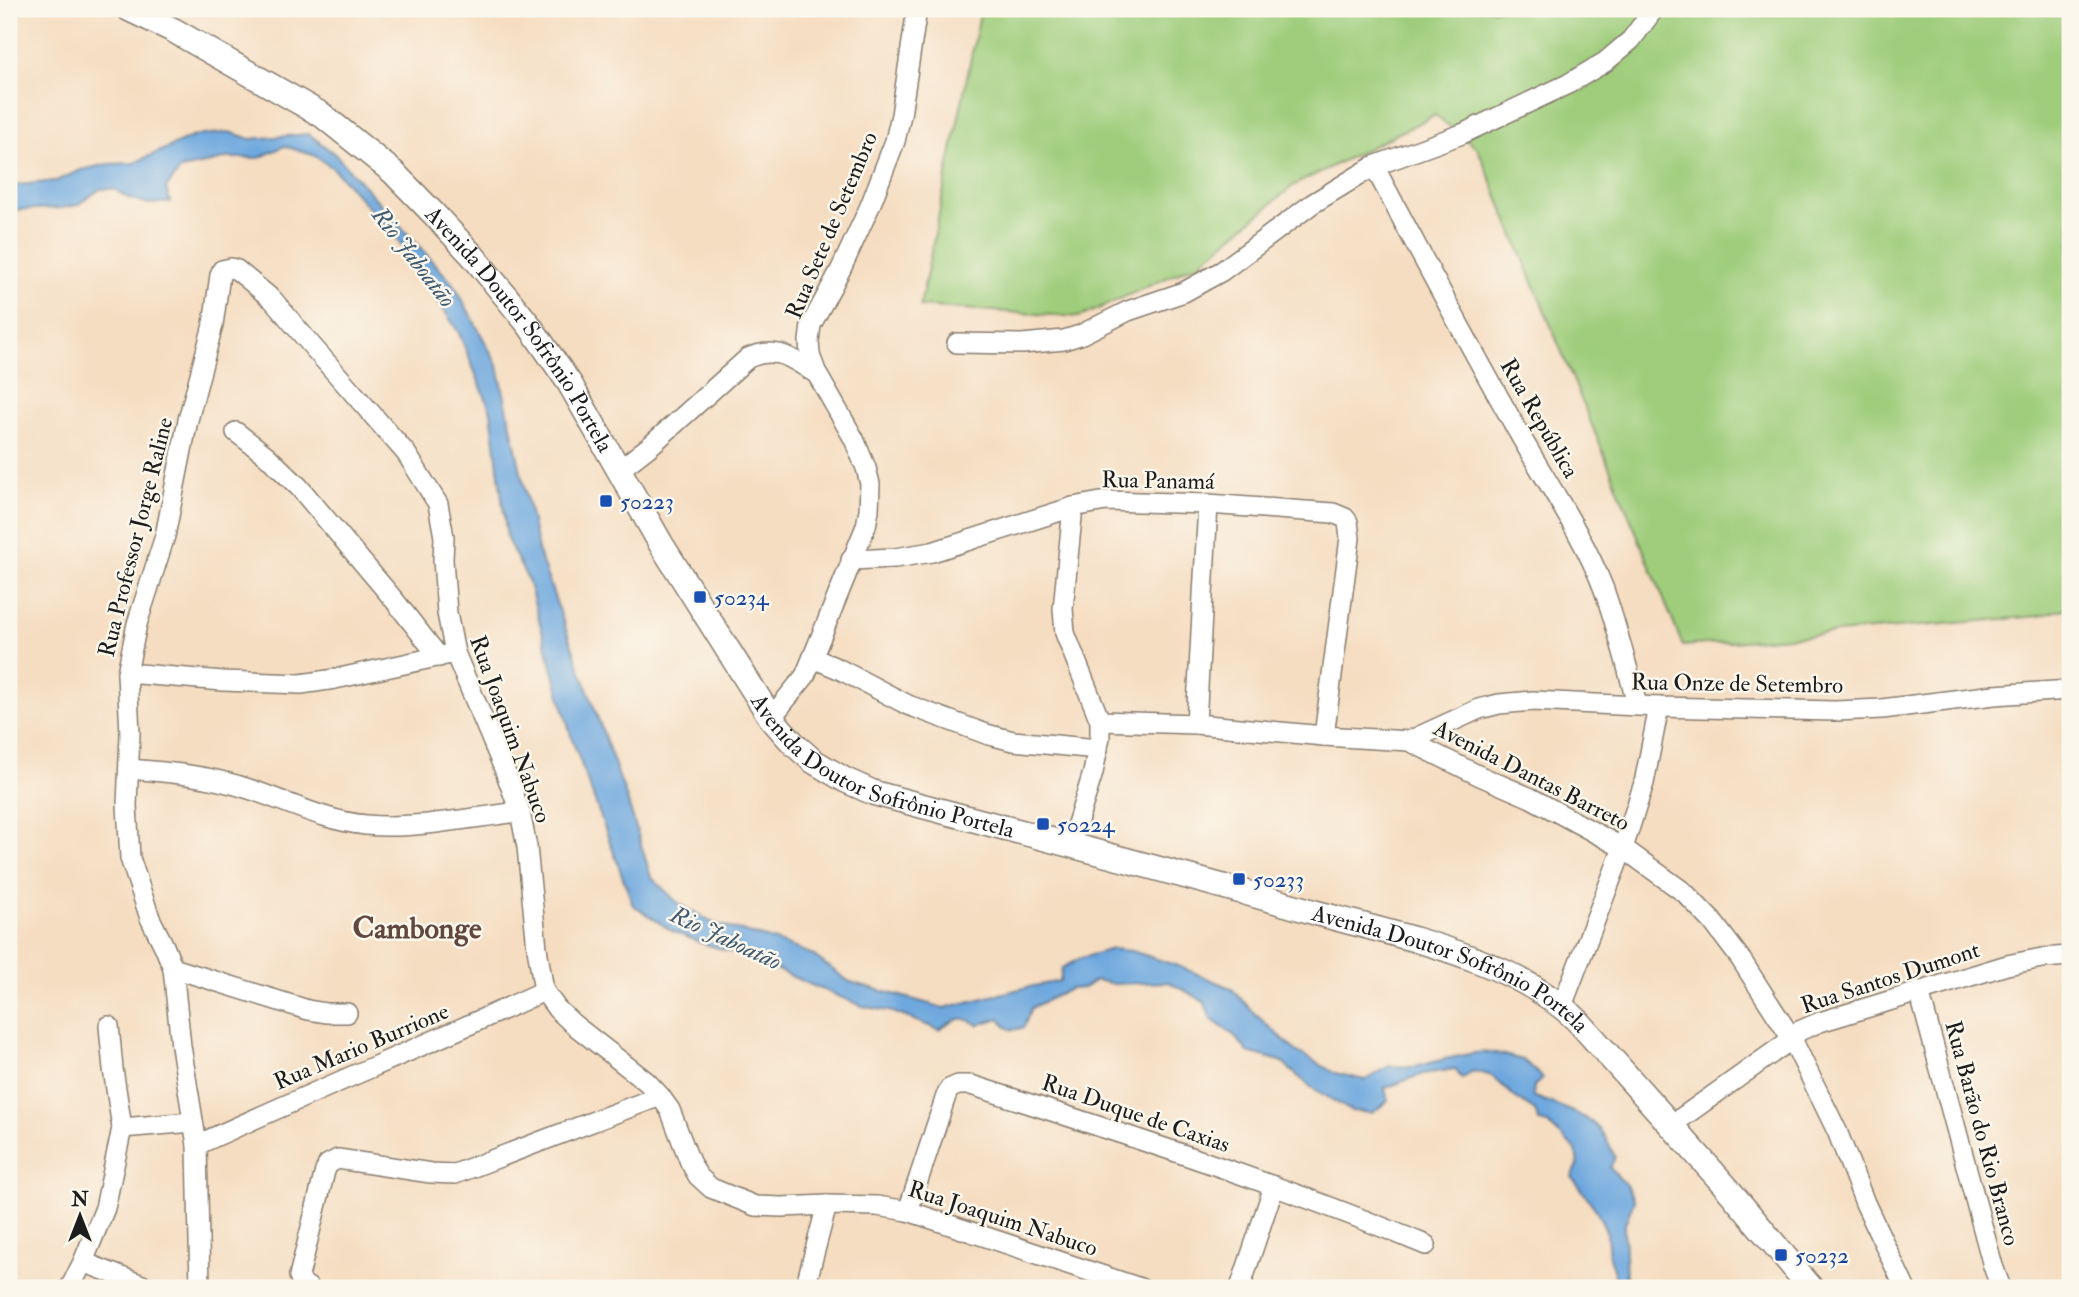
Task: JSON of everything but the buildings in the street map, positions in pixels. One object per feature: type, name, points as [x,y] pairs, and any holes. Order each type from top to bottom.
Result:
[{"type":"main road","name":"Avenida Doutor Sofrônio Portela","points":[[129,9],[195,42],[321,115],[393,172],[473,256],[529,325],[570,384],[661,544],[771,718],[813,761],[874,793],[1217,884],[1432,946],[1512,975],[1540,990],[1577,1020],[1728,1189],[1811,1288]]},
{"type":"street","name":"Rua Sete de Setembro","points":[[771,718],[800,684],[813,658],[866,526],[870,484],[866,468],[858,447],[817,374],[810,355],[811,325],[841,269],[895,141],[917,9]]},
{"type":"street","points":[[957,342],[1022,344],[1064,340],[1128,311],[1184,292],[1222,271],[1312,204],[1374,166],[1462,134],[1568,84],[1605,62],[1631,40],[1654,9]]},
{"type":"street","name":"Rua República","points":[[1374,166],[1506,411],[1585,550],[1606,598],[1637,705]]},
{"type":"street","name":"Rua Professor Jorge Raline","points":[[200,1288],[197,1145],[181,1046],[173,968],[150,918],[130,858],[127,805],[130,734],[127,673],[137,624],[165,536],[188,420],[213,325],[220,275],[225,268],[237,270]]},
{"type":"street","name":"Rua Joaquim Nabuco","points":[[237,270],[273,300],[406,453],[438,504],[442,520],[447,655],[505,771],[520,812],[527,847],[544,991],[557,1009],[573,1024],[647,1082],[660,1096],[670,1110],[690,1163],[698,1175],[712,1188],[755,1206],[877,1206],[908,1211],[1140,1288]]},
{"type":"street","points":[[619,470],[650,446],[748,358],[773,352],[785,355],[817,374]]},
{"type":"street","points":[[236,432],[267,456],[299,487],[381,584],[447,655]]},
{"type":"street","name":"Rua Panamá","points":[[851,561],[932,552],[1073,508],[1106,501],[1208,504],[1333,513],[1345,518],[1350,529],[1350,538],[1324,736]]},
{"type":"street","points":[[1196,724],[1208,504]]},
{"type":"street","points":[[1070,846],[1093,773],[1100,721],[1065,633],[1063,609],[1073,508]]},
{"type":"street","points":[[127,673],[301,684],[447,655]]},
{"type":"street","points":[[813,658],[908,705],[986,734],[1013,741],[1098,749]]},
{"type":"street","name":"Rua Onze de Setembro","points":[[1409,741],[1479,709],[1532,701],[1779,711],[1882,709],[2005,694],[2070,690]]},
{"type":"street","points":[[1562,1006],[1623,848],[1644,783],[1659,707]]},
{"type":"street","name":"Avenida Dantas Barreto","points":[[1100,721],[1196,724],[1409,741],[1531,799],[1623,848],[1685,893],[1712,921],[1740,958],[1792,1038],[1837,1131],[1865,1203],[1905,1288]]},
{"type":"street","points":[[129,769],[206,777],[249,789],[318,815],[366,825],[393,826],[520,812]]},
{"type":"street","name":"Rua Santos Dumont","points":[[1670,1126],[1799,1031],[1820,1022],[2007,965],[2042,958],[2070,957]]},
{"type":"street","points":[[173,968],[308,1010],[347,1013]]},
{"type":"street","name":"Rua Mario Burrione","points":[[197,1145],[544,991]]},
{"type":"street","name":"Rua Barão do Rio Branco","points":[[1919,991],[2001,1288]]},
{"type":"street","points":[[70,1288],[105,1208],[122,1128],[109,1026]]},
{"type":"street","name":"Rua Duque de Caxias","points":[[908,1211],[949,1089],[963,1084],[1126,1134],[1356,1216],[1426,1245]]},
{"type":"street","points":[[309,1288],[302,1283],[299,1276],[325,1171],[331,1162],[338,1159],[455,1174],[660,1096]]},
{"type":"street","points":[[122,1128],[193,1122]]},
{"type":"street","points":[[1240,1288],[1274,1186]]},
{"type":"street","points":[[804,1288],[827,1205]]},
{"type":"street","points":[[83,1262],[150,1288]]},
{"type":"green space","points":[[981,9],[2070,9],[2070,607],[2040,616],[1683,646],[1478,149],[1435,115],[1294,185],[1200,263],[1080,317],[920,306]]},
{"type":"water","name":"Rio Jaboatão","points":[[229,132],[251,139],[309,134],[336,155],[455,286],[498,366],[539,554],[627,799],[651,877],[677,902],[713,923],[811,954],[850,982],[944,1008],[1060,981],[1062,968],[1081,958],[1112,949],[1132,951],[1178,966],[1231,988],[1296,1051],[1335,1073],[1365,1080],[1390,1066],[1415,1067],[1474,1053],[1492,1052],[1523,1060],[1543,1078],[1534,1086],[1533,1096],[1593,1123],[1603,1134],[1615,1157],[1610,1168],[1626,1185],[1634,1200],[1624,1227],[1628,1288],[1619,1288],[1609,1257],[1607,1234],[1597,1211],[1572,1177],[1578,1165],[1576,1150],[1548,1124],[1539,1122],[1535,1111],[1492,1076],[1473,1071],[1462,1079],[1455,1069],[1423,1074],[1385,1088],[1388,1101],[1372,1113],[1351,1111],[1311,1087],[1280,1061],[1248,1052],[1235,1036],[1211,1019],[1204,1001],[1169,982],[1113,984],[1096,980],[1084,988],[1070,989],[1031,1008],[1024,1027],[1020,1029],[1010,1029],[1000,1018],[978,1025],[963,1019],[939,1030],[893,1012],[862,1006],[752,958],[701,943],[672,931],[633,905],[572,739],[528,580],[507,539],[491,411],[459,333],[398,240],[333,168],[313,155],[284,146],[259,158],[225,158],[181,169],[166,188],[170,202],[149,204],[128,198],[114,189],[100,189],[78,205],[9,210],[9,186],[56,181],[81,170],[108,164],[134,163],[194,136]]},
{"type":"place","name":"50223","points":[[606,501]]},
{"type":"place","name":"50234","points":[[700,597]]},
{"type":"place","name":"50224","points":[[1043,824]]},
{"type":"place","name":"50233","points":[[1239,879]]},
{"type":"place","name":"50232","points":[[1781,1255]]},
{"type":"district","name":"Cambonge","points":[[417,928]]}]
